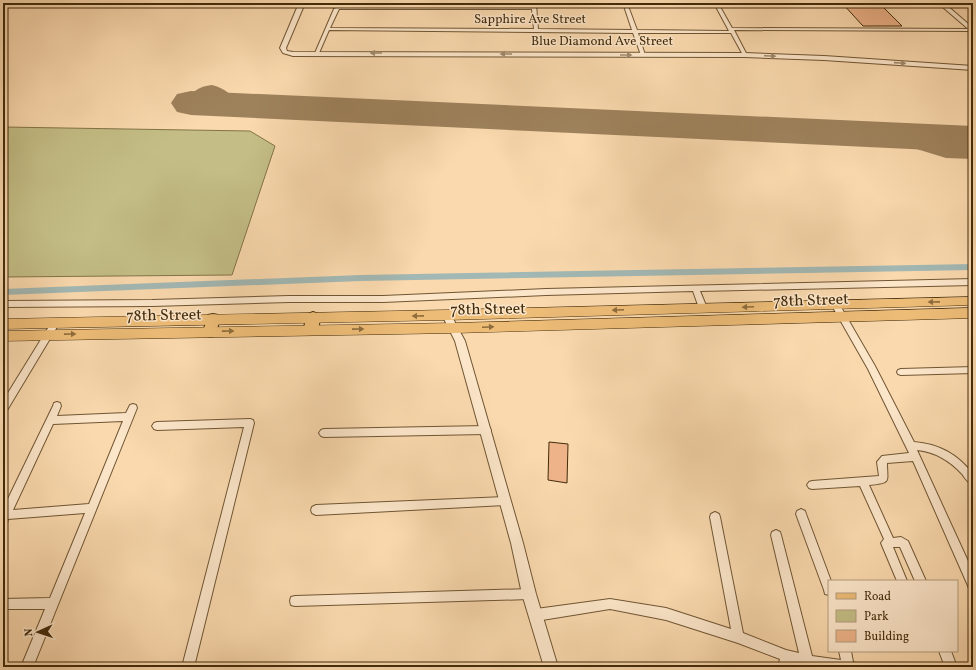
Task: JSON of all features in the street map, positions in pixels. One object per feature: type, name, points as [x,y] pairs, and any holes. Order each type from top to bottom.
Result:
[{"type":"main road","name":"78th Street","points":[[3,324],[56,322],[212,325],[312,323],[447,315],[835,304],[972,305]]},
{"type":"main road","name":"78th Street","points":[[312,323],[455,328],[842,317],[972,305]]},
{"type":"main road","name":"78th Street","points":[[3,336],[49,335],[212,325]]},
{"type":"street","name":"Blue Diamond Ave Street","points":[[302,3],[283,48],[285,52],[293,54],[745,55],[824,58],[973,68]]},
{"type":"street","points":[[625,3],[643,55]]},
{"type":"street","points":[[716,3],[745,55]]},
{"type":"street","points":[[941,3],[973,31]]},
{"type":"street","points":[[317,53],[336,9],[339,8],[534,6],[536,31]]},
{"type":"street","name":"Sapphire Ave Street","points":[[328,30],[634,32],[973,31]]},
{"type":"street","points":[[3,304],[152,303],[289,299],[383,299],[554,292],[973,282]]},
{"type":"street","points":[[695,288],[703,308]]},
{"type":"street","points":[[835,304],[872,368],[911,446],[973,584]]},
{"type":"street","points":[[447,315],[455,328],[460,341],[486,430],[529,594],[551,667]]},
{"type":"street","points":[[3,410],[56,322]]},
{"type":"street","points":[[901,372],[973,370]]},
{"type":"street","points":[[4,516],[57,406]]},
{"type":"street","points":[[27,667],[131,412],[51,420]]},
{"type":"street","points":[[157,426],[250,422],[188,667]]},
{"type":"street","points":[[324,433],[486,430]]},
{"type":"street","points":[[911,446],[928,446],[943,452],[958,463],[973,481]]},
{"type":"street","points":[[812,485],[881,480],[884,478],[882,462],[884,459],[916,457]]},
{"type":"street","points":[[863,482],[890,542]]},
{"type":"street","points":[[316,510],[505,501]]},
{"type":"street","points":[[4,516],[92,508]]},
{"type":"street","points":[[801,514],[828,587]]},
{"type":"street","points":[[715,517],[738,637]]},
{"type":"street","points":[[776,535],[807,661]]},
{"type":"street","points":[[902,580],[886,543],[901,542],[904,544],[921,580]]},
{"type":"street","points":[[295,600],[529,594]]},
{"type":"street","points":[[3,604],[54,603]]},
{"type":"street","points":[[536,615],[610,604],[666,614],[738,637],[785,661],[807,661],[850,667],[845,652]]},
{"type":"street","points":[[945,652],[951,667]]},
{"type":"green space","points":[[3,127],[250,131],[275,146],[232,275],[3,277]]},
{"type":"building","points":[[842,3],[879,3],[902,26],[863,26]]},
{"type":"building","points":[[549,442],[568,444],[567,483],[548,480]]},
{"type":"waterway","points":[[3,292],[361,278],[973,267]]},
{"type":"taxiway","points":[[191,103],[202,92],[212,90],[221,95],[232,105]]},
{"type":"taxiway","points":[[890,135],[946,153],[973,154]]},
{"type":"runway","points":[[191,103],[973,139]]}]
